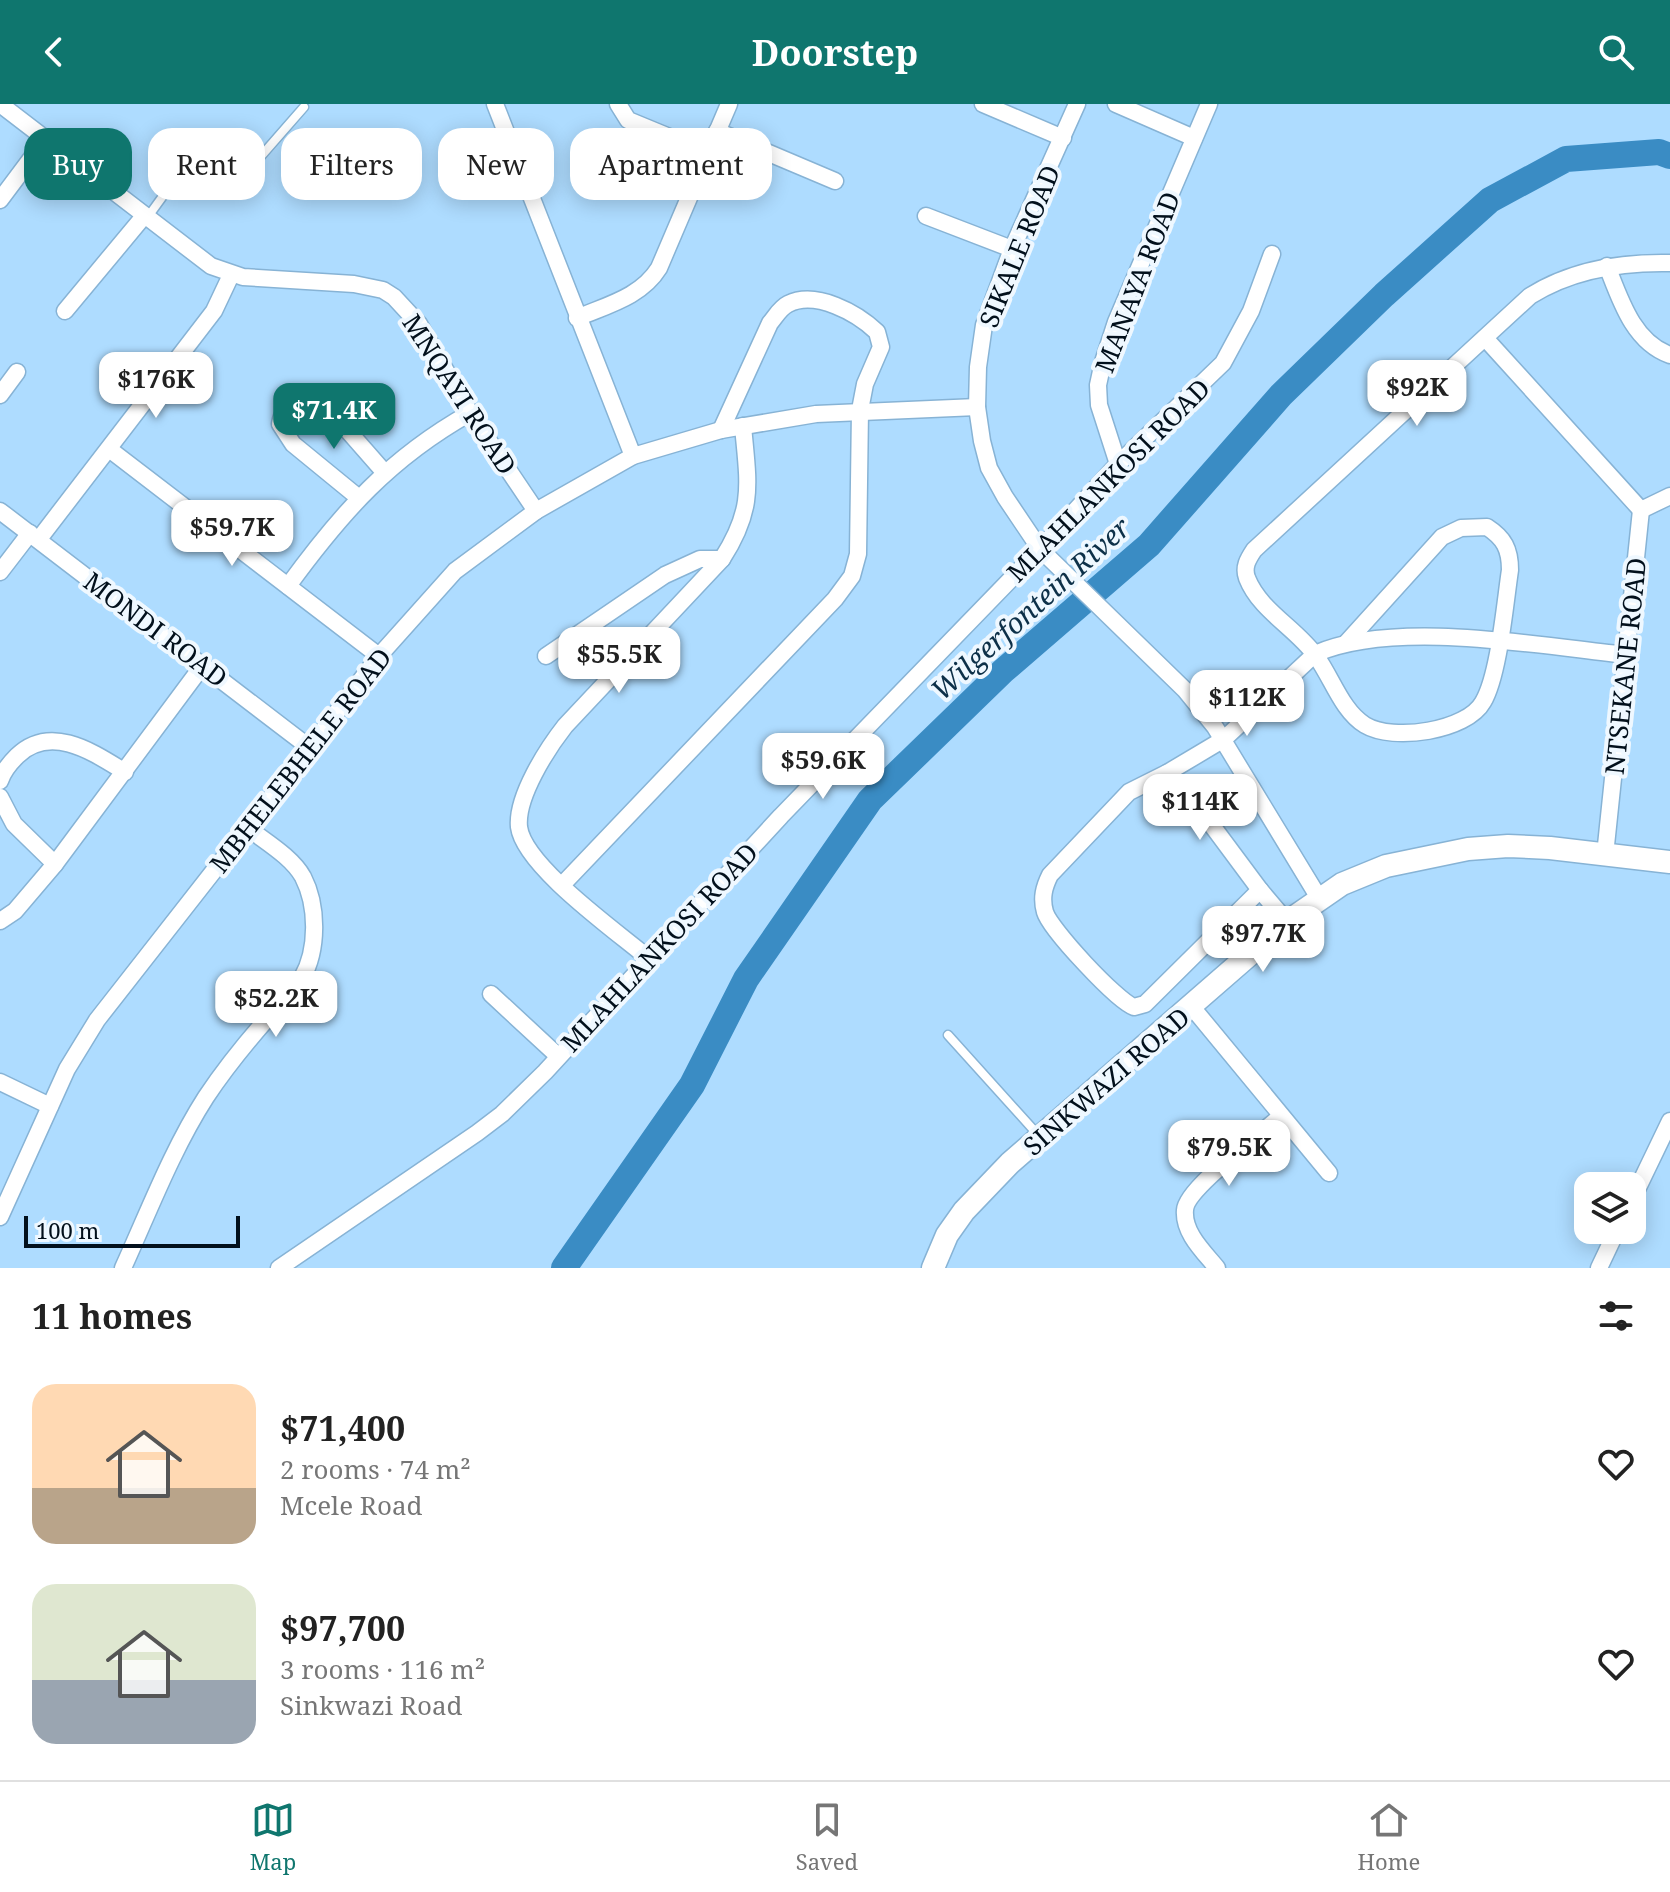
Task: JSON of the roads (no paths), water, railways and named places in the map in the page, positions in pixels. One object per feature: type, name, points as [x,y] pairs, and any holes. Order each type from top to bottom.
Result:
[{"type":"street","name":"MNQAYI ROAD","points":[[0,104],[30,128]]},
{"type":"street","points":[[495,104],[633,456]]},
{"type":"street","points":[[618,104],[628,120],[647,128]]},
{"type":"street","points":[[718,128],[729,104]]},
{"type":"street","points":[[983,104],[1063,138]]},
{"type":"street","name":"SIKALE ROAD","points":[[1077,104],[1012,249],[984,325],[978,367],[977,407],[989,468],[1040,549],[1185,690],[1224,739],[1319,898]]},
{"type":"street","points":[[1116,104],[1194,138]]},
{"type":"street","name":"MANAYA ROAD","points":[[1118,464],[1099,405],[1098,385],[1103,362],[1116,322],[1209,104]]},
{"type":"street","points":[[772,154],[835,181]]},
{"type":"street","points":[[0,200],[24,168]]},
{"type":"street","name":"MNQAYI ROAD","points":[[124,200],[199,258],[231,275],[354,284],[383,290],[394,297],[419,324],[470,413],[536,511]]},
{"type":"street","points":[[577,318],[626,298],[650,282],[688,200]]},
{"type":"street","points":[[926,216],[1012,249]]},
{"type":"street","points":[[65,311],[146,217]]},
{"type":"street","name":"MLAHLANKOSI ROAD","points":[[279,1268],[502,1114],[781,816],[1040,549],[1118,464],[1223,363],[1251,311],[1272,254]]},
{"type":"street","points":[[1347,642],[1442,537],[1474,525],[1487,527],[1505,543],[1510,556],[1499,642],[1484,701],[1474,714],[1464,722],[1443,728],[1396,733],[1380,732],[1354,717],[1315,654],[1262,601],[1247,577],[1247,561],[1254,550],[1518,305],[1541,289],[1607,266],[1670,263]]},
{"type":"street","points":[[1607,266],[1626,312],[1641,334],[1656,349],[1670,355]]},
{"type":"street","points":[[0,572],[109,449],[214,311],[231,275]]},
{"type":"street","points":[[562,885],[835,599],[852,576],[858,554],[860,517],[860,410],[865,384],[881,347],[877,332],[842,310],[817,300],[792,302],[781,308],[770,323],[721,430]]},
{"type":"street","points":[[1485,338],[1641,510],[1670,496]]},
{"type":"street","points":[[0,395],[17,372]]},
{"type":"street","points":[[359,498],[293,444],[280,424],[284,409],[296,402],[319,403],[328,408],[385,473]]},
{"type":"street","name":"MBHELEBHELE ROAD","points":[[0,1217],[67,1069],[97,1020],[379,656],[455,571],[536,511],[633,456],[721,430],[790,418],[860,410],[977,407]]},
{"type":"street","points":[[288,586],[331,527],[385,473],[418,445],[470,413]]},
{"type":"street","points":[[648,958],[541,867],[527,849],[519,824],[525,795],[549,748],[600,686],[722,559],[739,530],[748,500],[743,426]]},
{"type":"street","points":[[109,449],[379,656]]},
{"type":"street","name":"NTSEKANE ROAD","points":[[1605,855],[1641,510]]},
{"type":"street","name":"MONDI ROAD","points":[[0,511],[310,748]]},
{"type":"street","points":[[546,656],[665,575],[700,559],[722,559]]},
{"type":"street","points":[[1260,890],[1156,994],[1139,1007],[1126,1004],[1117,997],[1050,924],[1043,901],[1044,888],[1050,875],[1129,792],[1224,739],[1315,654],[1347,642],[1415,638],[1499,642],[1627,655]]},
{"type":"street","points":[[0,921],[15,911],[55,864],[203,665]]},
{"type":"street","points":[[0,781],[10,763],[23,750],[50,741],[88,749],[125,772]]},
{"type":"street","points":[[1167,773],[1202,812],[1287,922]]},
{"type":"street","points":[[0,797],[14,824],[55,864]]},
{"type":"street","points":[[123,1268],[182,1139],[206,1097],[250,1038],[302,980],[314,946],[311,906],[302,876],[248,828]]},
{"type":"street","name":"SINKWAZI ROAD","points":[[933,1268],[947,1235],[964,1211],[1010,1163],[1287,922],[1342,884],[1386,866],[1468,849],[1508,846],[1670,862]]},
{"type":"street","points":[[491,994],[558,1056]]},
{"type":"street","points":[[1192,1007],[1329,1173]]},
{"type":"street","points":[[0,1082],[50,1106]]},
{"type":"street","points":[[1217,1268],[1187,1227],[1187,1203],[1201,1185],[1281,1116]]},
{"type":"street","points":[[1645,1172],[1670,1121]]},
{"type":"street","points":[[1599,1268],[1610,1244]]},
{"type":"lane","points":[[146,217],[192,156],[255,163],[304,107]]},
{"type":"lane","points":[[948,1035],[1040,1138]]},
{"type":"waterway","name":"Wilgerfontein River","points":[[564,1268],[692,1085],[746,979],[870,800],[1003,671],[1149,545],[1281,395],[1384,295],[1490,200],[1566,159],[1659,152],[1670,156]]}]
